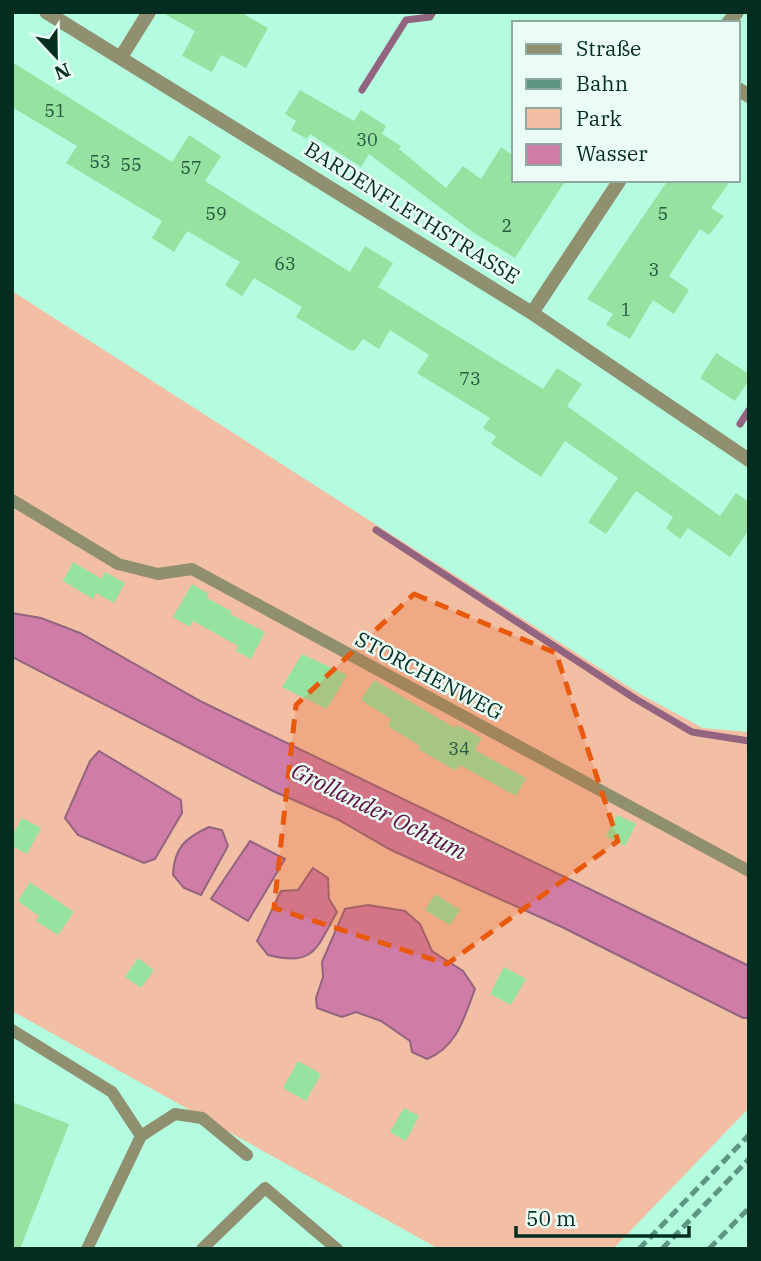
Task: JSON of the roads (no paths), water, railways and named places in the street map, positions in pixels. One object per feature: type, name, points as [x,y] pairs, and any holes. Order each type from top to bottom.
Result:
[{"type":"street","name":"BARDENFLETHSTRASSE","points":[[46,12],[532,313],[749,460]]},
{"type":"street","points":[[121,57],[149,12]]},
{"type":"street","points":[[532,313],[619,182]]},
{"type":"lane","name":"STORCHENWEG","points":[[12,500],[117,564],[158,573],[191,569],[749,871]]},
{"type":"lane","points":[[12,1030],[112,1092],[141,1136]]},
{"type":"lane","points":[[88,1249],[141,1136],[175,1114],[202,1118],[247,1155]]},
{"type":"lane","points":[[202,1249],[265,1188],[337,1249]]},
{"type":"water","name":"Grollander Ochtum","points":[[12,613],[41,618],[80,633],[202,702],[749,966],[749,1018],[743,1018],[562,927],[391,850],[337,819],[273,791],[12,657]]},
{"type":"water","points":[[99,751],[181,800],[182,813],[155,859],[144,863],[78,835],[65,818],[90,761]]},
{"type":"water","points":[[209,827],[222,830],[228,846],[201,895],[184,888],[173,875],[174,866],[182,845],[193,835]]},
{"type":"water","points":[[250,841],[285,859],[248,921],[211,899]]},
{"type":"water","points":[[313,868],[328,878],[329,899],[337,912],[312,952],[295,959],[268,955],[257,941],[281,891],[298,890]]},
{"type":"water","points":[[368,905],[405,911],[420,924],[432,951],[463,971],[475,989],[463,1021],[452,1039],[446,1047],[427,1059],[412,1052],[410,1041],[381,1021],[356,1012],[342,1017],[317,1008],[316,998],[323,977],[322,962],[345,909]]},
{"type":"waterway","points":[[362,90],[406,20],[430,17],[433,12]]},
{"type":"waterway","points":[[740,424],[749,410]]},
{"type":"waterway","points":[[376,530],[634,698],[692,732],[749,741]]},
{"type":"railway","points":[[639,1249],[749,1135]]},
{"type":"railway","points":[[662,1249],[749,1159]]},
{"type":"railway","points":[[709,1249],[749,1208]]}]
